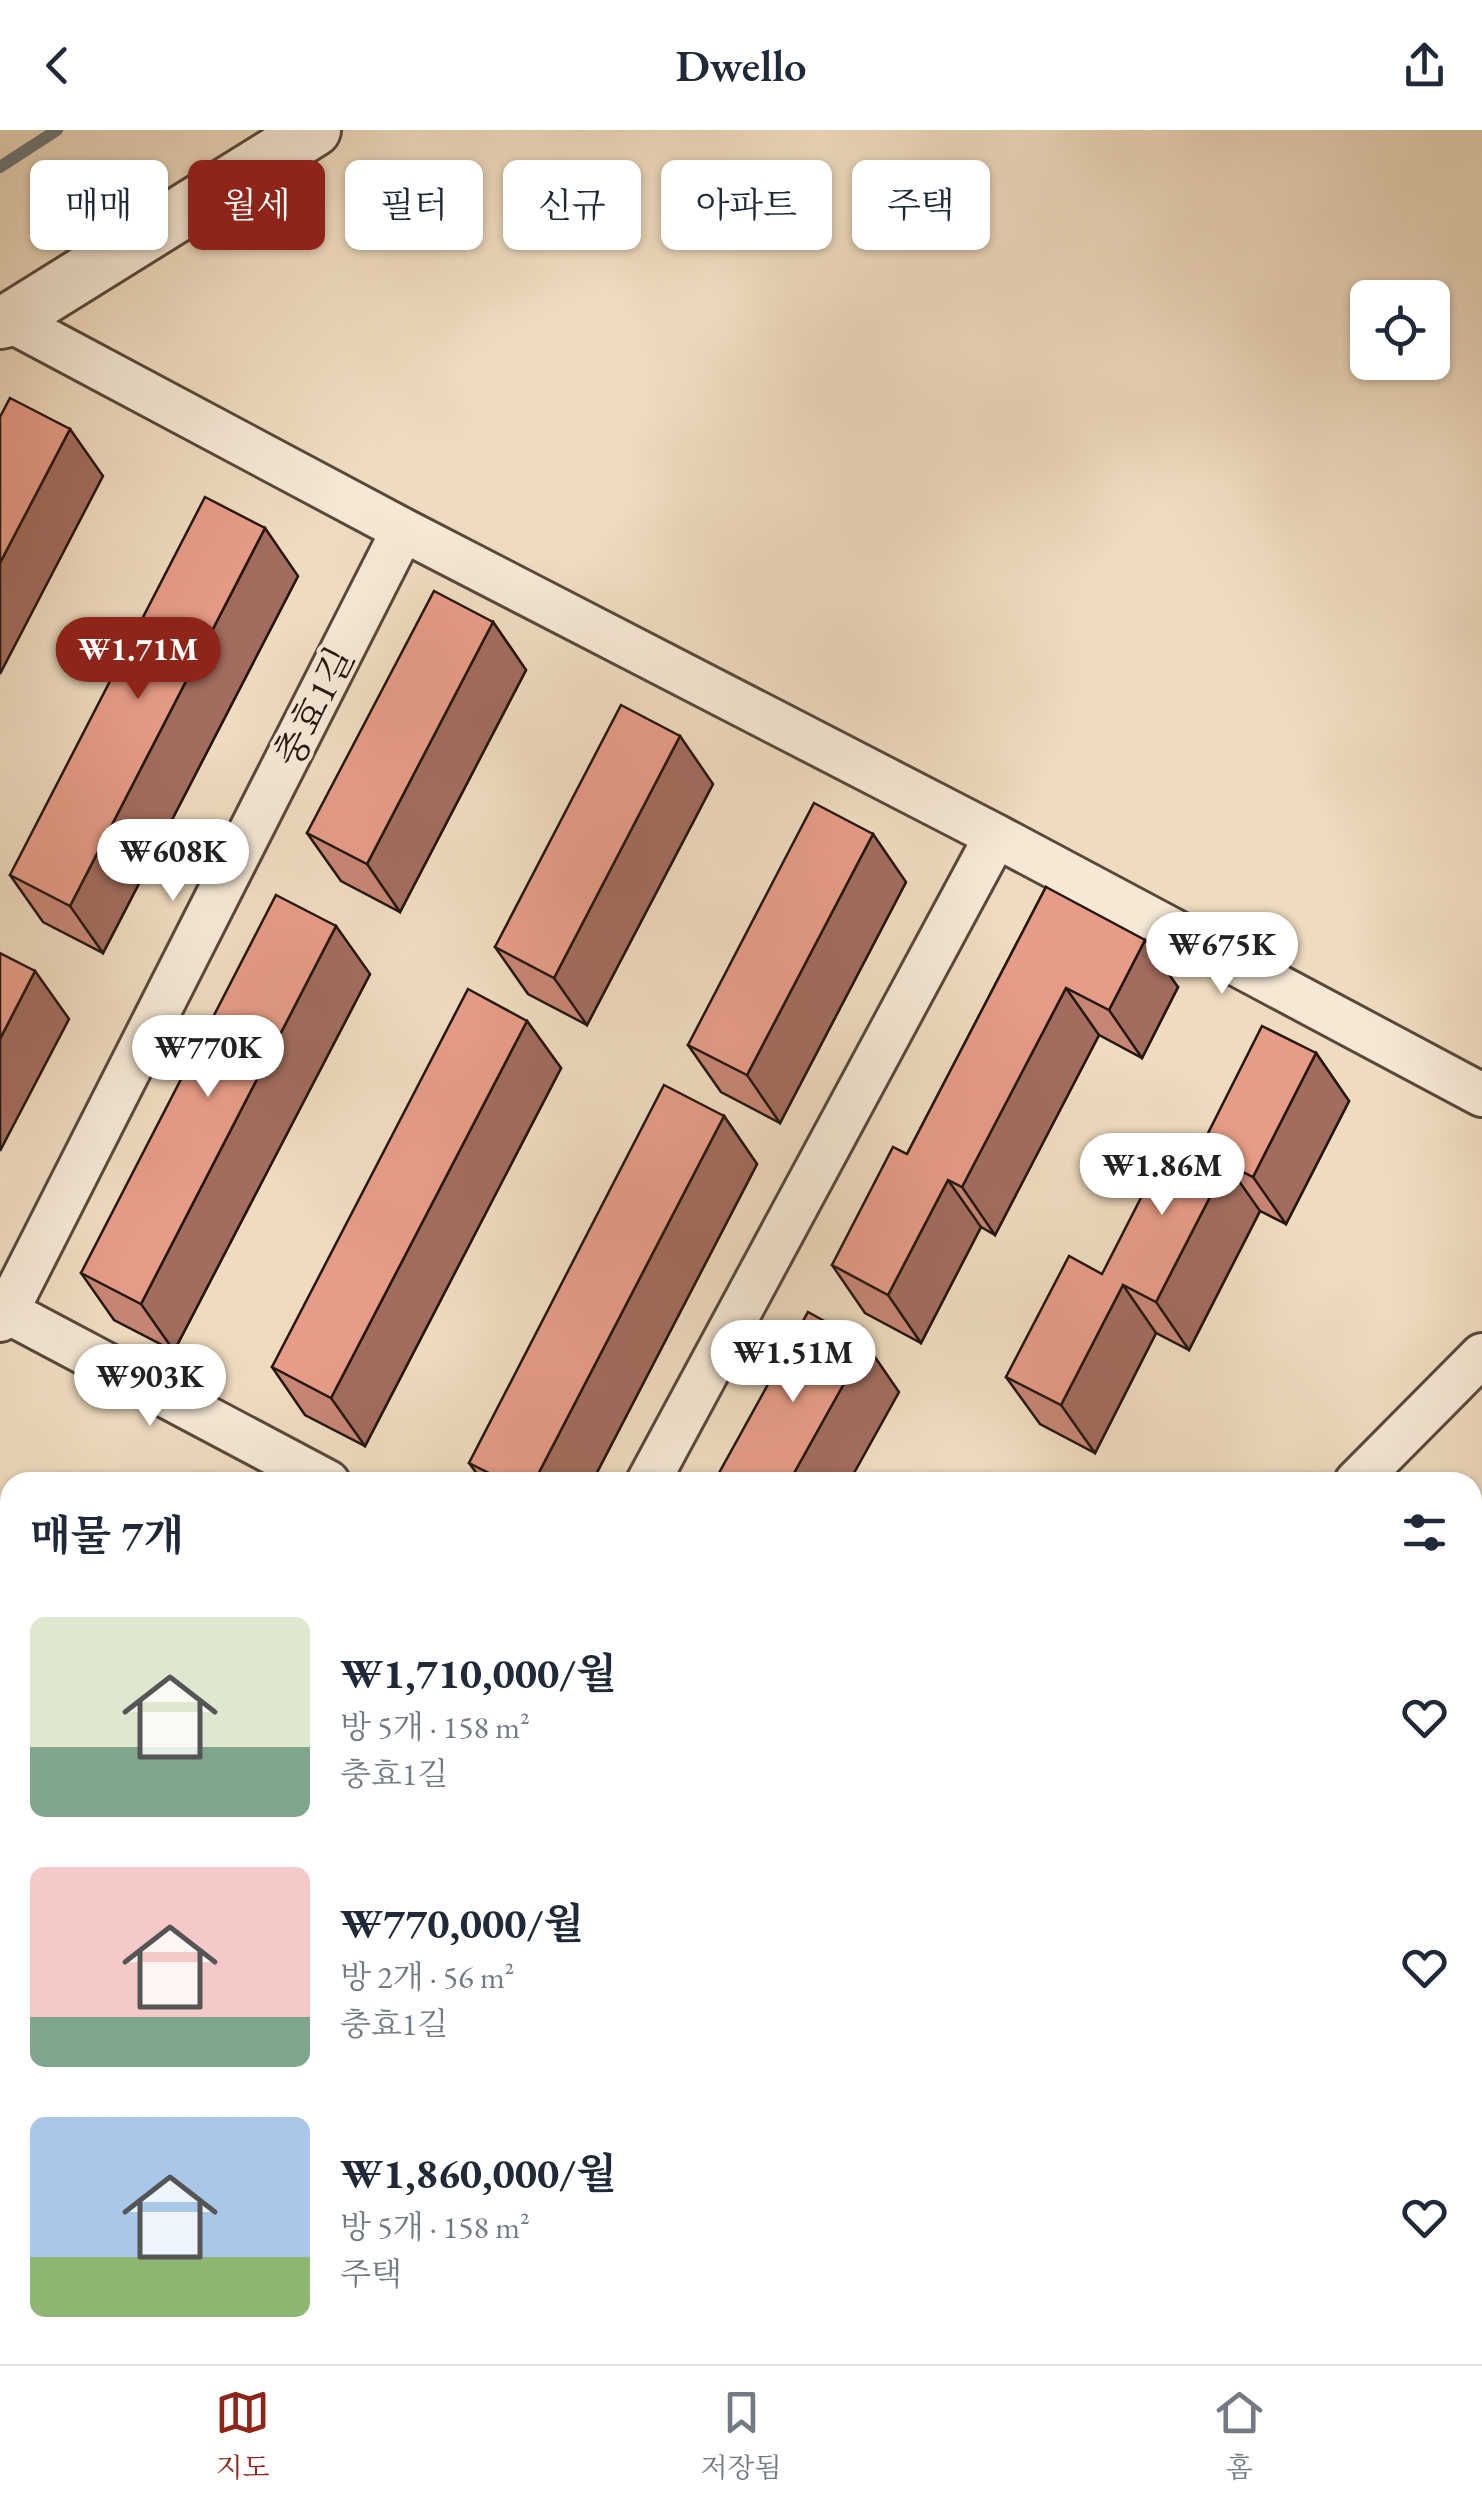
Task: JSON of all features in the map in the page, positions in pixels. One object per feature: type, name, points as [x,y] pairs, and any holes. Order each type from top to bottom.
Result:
[{"type":"street","points":[[5,321],[314,130]]},
{"type":"street","points":[[5,321],[996,836],[1482,1095]]},
{"type":"street","name":"충효1길","points":[[309,1472],[2,1313],[403,530]]},
{"type":"street","points":[[653,1472],[996,836]]},
{"type":"street","points":[[1366,1472],[1482,1354]]},
{"type":"building","points":[[10,398],[70,429],[0,563],[0,417]]},
{"type":"building","points":[[205,497],[265,528],[70,906],[10,875]]},
{"type":"building","points":[[434,591],[493,622],[367,864],[307,833]]},
{"type":"building","points":[[621,705],[680,736],[554,978],[495,947]]},
{"type":"building","points":[[814,803],[873,834],[747,1075],[688,1045]]},
{"type":"building","points":[[1046,887],[1145,940],[1109,1010],[1066,988],[962,1187],[948,1180],[888,1295],[832,1265],[893,1147],[907,1154]]},
{"type":"building","points":[[276,895],[336,926],[141,1304],[81,1273]]},
{"type":"building","points":[[0,953],[35,971],[0,1039]]},
{"type":"building","points":[[468,989],[527,1021],[331,1398],[272,1367]]},
{"type":"building","points":[[1262,1026],[1316,1053],[1253,1177],[1227,1164],[1156,1302],[1123,1285],[1061,1405],[1006,1377],[1069,1256],[1102,1274],[1170,1141],[1197,1155]]},
{"type":"building","points":[[664,1085],[724,1116],[539,1472],[487,1472],[469,1463]]},
{"type":"building","points":[[808,1312],[866,1344],[795,1472],[720,1472]]},
{"type":"waterway","points":[[0,167],[57,130]]}]
